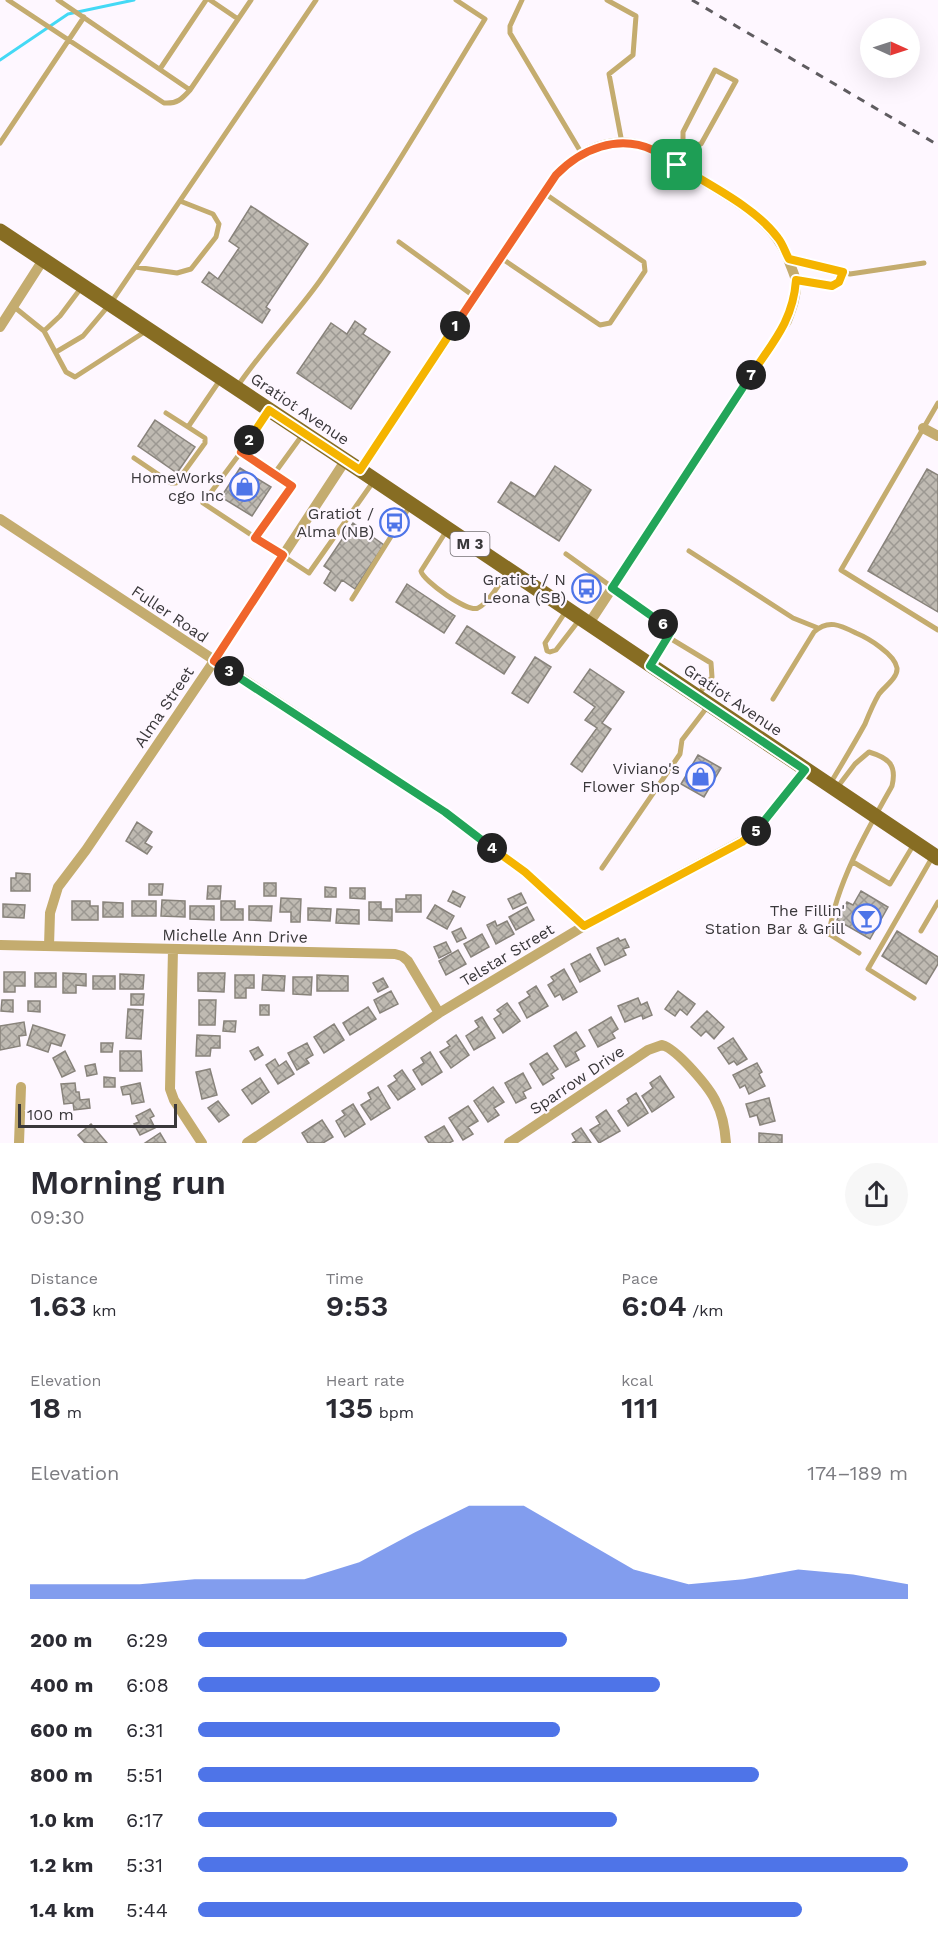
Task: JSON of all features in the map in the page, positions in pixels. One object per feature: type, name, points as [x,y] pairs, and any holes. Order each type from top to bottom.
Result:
[{"type":"main road","name":"Gratiot Avenue","points":[[2,237],[43,260],[110,304],[936,857]]},
{"type":"street","points":[[360,470],[544,192],[569,162],[610,143],[630,143],[653,150],[736,202],[765,223],[780,240],[789,259],[796,280],[794,301],[787,321],[612,588],[584,622]]},
{"type":"street","points":[[0,327],[43,260]]},
{"type":"street","points":[[924,428],[938,436]]},
{"type":"street","name":"Alma Street","points":[[49,946],[50,913],[58,887],[86,850],[214,661],[345,461]]},
{"type":"street","name":"Fuller Road","points":[[0,519],[445,812],[525,872],[584,926]]},
{"type":"street","name":"Telstar Street","points":[[247,1143],[439,1012],[584,926],[742,842],[768,817],[805,770]]},
{"type":"street","name":"Michelle Ann Drive","points":[[0,945],[394,954],[408,961],[439,1012]]},
{"type":"street","points":[[173,949],[171,1089],[174,1100],[202,1143]]},
{"type":"street","name":"Sparrow Drive","points":[[510,1143],[648,1050],[662,1045],[675,1051],[713,1095],[722,1116],[726,1143]]},
{"type":"street","points":[[19,1143],[21,1087]]},
{"type":"lane","points":[[8,0],[164,104],[182,100],[251,0]]},
{"type":"lane","points":[[58,0],[190,90]]},
{"type":"lane","points":[[160,69],[206,0]]},
{"type":"lane","points":[[210,0],[238,19]]},
{"type":"lane","points":[[56,352],[83,336],[110,304],[316,0]]},
{"type":"lane","points":[[236,388],[256,359],[317,284],[364,216],[485,19],[456,0]]},
{"type":"lane","points":[[522,0],[510,26],[510,33],[582,154]]},
{"type":"lane","points":[[606,0],[636,16],[633,55],[609,74],[622,143]]},
{"type":"lane","points":[[0,143],[84,17]]},
{"type":"lane","points":[[715,70],[736,81],[701,144],[686,146],[682,141],[683,132],[715,70]]},
{"type":"lane","points":[[677,165],[686,146]]},
{"type":"lane","points":[[501,258],[600,325],[610,323],[645,271],[644,262],[544,192]]},
{"type":"lane","points":[[135,267],[177,273],[190,269],[216,237],[219,224],[213,214],[180,201]]},
{"type":"lane","points":[[399,242],[475,297]]},
{"type":"lane","points":[[789,259],[850,274],[924,263]]},
{"type":"lane","points":[[796,280],[832,286],[839,282],[843,272]]},
{"type":"lane","points":[[44,331],[60,316],[82,286]]},
{"type":"lane","points":[[13,306],[44,331],[66,372],[75,377],[148,330]]},
{"type":"lane","points":[[188,427],[221,378]]},
{"type":"lane","points":[[938,403],[841,570],[938,630]]},
{"type":"lane","points":[[269,410],[203,503],[255,538],[309,573],[375,480]]},
{"type":"lane","points":[[134,458],[171,483],[177,483],[205,443],[205,438],[166,412]]},
{"type":"lane","points":[[274,474],[304,433]]},
{"type":"lane","points":[[241,452],[292,486],[255,538]]},
{"type":"lane","points":[[352,599],[380,558],[411,504]]},
{"type":"lane","points":[[447,529],[421,571],[422,576],[453,599],[471,609],[477,609],[483,605],[509,570]]},
{"type":"lane","points":[[689,551],[793,618],[818,628]]},
{"type":"lane","points":[[566,554],[672,630],[650,666]]},
{"type":"lane","points":[[567,610],[545,643],[547,651],[556,651],[584,622]]},
{"type":"lane","points":[[773,699],[814,632],[829,623],[842,626],[862,636],[891,657],[897,671],[872,706],[832,788]]},
{"type":"lane","points":[[602,868],[680,754],[682,740],[703,701],[712,677],[711,663],[668,637]]},
{"type":"lane","points":[[832,788],[869,752],[885,759],[892,765],[895,773],[892,786],[853,862],[831,917],[829,934],[859,953]]},
{"type":"lane","points":[[853,862],[890,884],[915,842]]},
{"type":"lane","points":[[914,998],[868,969],[936,857]]},
{"type":"lane","points":[[921,931],[938,902]]},
{"type":"building","points":[[251,206],[308,244],[266,307],[270,310],[262,323],[202,282],[209,272],[218,279],[239,248],[229,241]]},
{"type":"building","points":[[355,321],[366,329],[363,334],[390,352],[351,409],[297,373],[331,323],[347,334]]},
{"type":"building","points":[[155,420],[195,447],[177,473],[138,446]]},
{"type":"building","points":[[555,466],[591,490],[559,541],[498,502],[511,482],[535,497]]},
{"type":"building","points":[[240,468],[271,487],[252,516],[221,497]]},
{"type":"building","points":[[927,469],[938,475],[938,612],[868,571]]},
{"type":"building","points":[[353,523],[384,545],[355,589],[342,580],[335,591],[324,583],[331,571],[324,566]]},
{"type":"building","points":[[407,584],[455,616],[444,633],[396,602]]},
{"type":"building","points":[[467,626],[515,657],[504,674],[456,643]]},
{"type":"building","points":[[535,657],[551,667],[528,703],[512,693]]},
{"type":"building","points":[[590,669],[624,692],[602,723],[611,729],[582,772],[571,764],[597,728],[585,720],[595,707],[574,692]]},
{"type":"building","points":[[698,755],[721,768],[704,797],[681,784]]},
{"type":"building","points":[[137,822],[152,832],[145,843],[152,847],[147,854],[126,841]]},
{"type":"building","points":[[16,873],[30,874],[30,891],[11,891],[11,878],[16,878]]},
{"type":"building","points":[[264,883],[276,883],[276,896],[264,896]]},
{"type":"building","points":[[149,884],[163,884],[162,895],[149,895]]},
{"type":"building","points":[[208,886],[221,886],[220,899],[207,899]]},
{"type":"building","points":[[325,887],[336,888],[336,897],[325,897]]},
{"type":"building","points":[[350,888],[365,888],[365,899],[350,898]]},
{"type":"building","points":[[453,891],[465,897],[460,907],[448,901]]},
{"type":"building","points":[[861,891],[888,907],[870,939],[837,920],[847,902],[853,905]]},
{"type":"building","points":[[521,893],[526,903],[513,909],[508,899]]},
{"type":"building","points":[[406,895],[421,895],[421,912],[396,912],[396,899],[406,899]]},
{"type":"building","points":[[281,898],[301,899],[300,922],[291,922],[291,912],[280,912]]},
{"type":"building","points":[[162,900],[185,901],[185,917],[161,916]]},
{"type":"building","points":[[72,901],[90,901],[90,906],[98,906],[98,920],[72,920]]},
{"type":"building","points":[[132,901],[156,901],[156,916],[132,916]]},
{"type":"building","points":[[221,901],[235,901],[235,909],[243,909],[243,920],[221,920]]},
{"type":"building","points":[[103,902],[123,903],[123,917],[103,917]]},
{"type":"building","points":[[369,902],[381,902],[381,909],[392,909],[392,921],[369,920]]},
{"type":"building","points":[[3,904],[25,905],[24,918],[3,917]]},
{"type":"building","points":[[435,905],[454,916],[447,929],[427,918]]},
{"type":"building","points":[[190,906],[214,906],[214,920],[190,919]]},
{"type":"building","points":[[249,906],[272,906],[271,921],[249,920]]},
{"type":"building","points":[[527,907],[534,920],[516,930],[509,917]]},
{"type":"building","points":[[308,908],[331,909],[330,921],[308,920]]},
{"type":"building","points":[[337,909],[359,910],[359,924],[336,923]]},
{"type":"building","points":[[495,921],[497,926],[507,921],[514,934],[496,944],[487,925]]},
{"type":"building","points":[[461,928],[466,938],[457,942],[452,932]]},
{"type":"building","points":[[897,931],[938,957],[938,964],[926,984],[882,956]]},
{"type":"building","points":[[482,934],[489,947],[471,957],[464,944]]},
{"type":"building","points":[[618,938],[620,941],[625,939],[629,947],[623,949],[626,955],[605,965],[597,948]]},
{"type":"building","points":[[446,942],[451,952],[439,958],[434,947]]},
{"type":"building","points":[[458,950],[466,964],[446,975],[439,961]]},
{"type":"building","points":[[590,954],[600,971],[580,982],[571,964]]},
{"type":"building","points":[[564,969],[577,992],[563,1000],[560,994],[555,997],[548,985],[554,981],[551,977]]},
{"type":"building","points":[[4,972],[25,972],[25,986],[15,986],[15,992],[4,992]]},
{"type":"building","points":[[35,973],[56,973],[56,987],[35,987]]},
{"type":"building","points":[[63,973],[86,974],[86,986],[76,985],[76,993],[63,993]]},
{"type":"building","points":[[198,973],[225,973],[224,992],[198,991]]},
{"type":"building","points":[[120,974],[144,975],[143,989],[120,989]]},
{"type":"building","points":[[235,975],[254,975],[254,988],[246,988],[246,998],[235,998]]},
{"type":"building","points":[[263,975],[285,976],[284,991],[262,990]]},
{"type":"building","points":[[317,975],[348,976],[348,991],[317,991]]},
{"type":"building","points":[[93,976],[115,976],[115,989],[93,989]]},
{"type":"building","points":[[293,977],[312,977],[311,995],[293,994]]},
{"type":"building","points":[[383,978],[388,987],[378,992],[373,983]]},
{"type":"building","points":[[536,986],[548,1006],[527,1018],[519,1003],[530,996],[527,992]]},
{"type":"building","points":[[391,991],[398,1004],[380,1013],[374,1000]]},
{"type":"building","points":[[678,991],[695,1004],[687,1015],[680,1009],[675,1016],[665,1009]]},
{"type":"building","points":[[131,994],[144,994],[143,1005],[131,1005]]},
{"type":"building","points":[[638,998],[641,1005],[647,1002],[652,1015],[643,1019],[642,1015],[625,1022],[618,1006]]},
{"type":"building","points":[[2,1000],[13,1000],[13,1012],[1,1011]]},
{"type":"building","points":[[199,1000],[216,1000],[215,1025],[199,1025]]},
{"type":"building","points":[[28,1001],[40,1001],[40,1012],[28,1011]]},
{"type":"building","points":[[507,1003],[520,1021],[503,1033],[494,1019],[501,1014],[497,1010]]},
{"type":"building","points":[[260,1005],[269,1005],[269,1015],[260,1015]]},
{"type":"building","points":[[368,1007],[376,1019],[350,1035],[343,1023]]},
{"type":"building","points":[[128,1009],[143,1010],[141,1039],[126,1038]]},
{"type":"building","points":[[707,1011],[724,1027],[714,1039],[706,1031],[701,1036],[691,1027]]},
{"type":"building","points":[[482,1017],[495,1038],[474,1050],[466,1036],[479,1027],[475,1021]]},
{"type":"building","points":[[611,1017],[618,1029],[612,1033],[615,1038],[598,1047],[589,1030]]},
{"type":"building","points":[[224,1021],[236,1021],[235,1032],[223,1031]]},
{"type":"building","points":[[24,1022],[26,1035],[19,1036],[20,1046],[0,1050],[0,1026]]},
{"type":"building","points":[[334,1024],[344,1040],[324,1053],[314,1037]]},
{"type":"building","points":[[33,1025],[65,1035],[61,1046],[51,1043],[48,1052],[27,1045]]},
{"type":"building","points":[[576,1032],[585,1046],[575,1052],[579,1060],[566,1067],[554,1046]]},
{"type":"building","points":[[197,1035],[220,1036],[220,1048],[211,1048],[210,1056],[196,1056]]},
{"type":"building","points":[[456,1035],[469,1055],[451,1068],[440,1052],[450,1046],[447,1042]]},
{"type":"building","points":[[733,1038],[747,1059],[737,1065],[734,1061],[729,1064],[718,1048]]},
{"type":"building","points":[[101,1043],[113,1043],[112,1052],[101,1052]]},
{"type":"building","points":[[307,1043],[313,1055],[306,1059],[309,1063],[297,1070],[288,1053]]},
{"type":"building","points":[[258,1047],[263,1055],[255,1060],[250,1051]]},
{"type":"building","points":[[65,1051],[75,1071],[62,1077],[53,1058]]},
{"type":"building","points":[[120,1051],[141,1051],[142,1071],[120,1071]]},
{"type":"building","points":[[430,1052],[442,1072],[422,1085],[413,1070],[424,1063],[421,1058]]},
{"type":"building","points":[[547,1053],[558,1069],[551,1074],[554,1078],[543,1085],[530,1064]]},
{"type":"building","points":[[275,1059],[279,1066],[286,1061],[294,1074],[278,1084],[266,1065]]},
{"type":"building","points":[[757,1063],[765,1086],[749,1094],[745,1085],[740,1088],[733,1075]]},
{"type":"building","points":[[95,1064],[97,1074],[87,1076],[85,1066]]},
{"type":"building","points":[[210,1069],[217,1095],[202,1099],[196,1072]]},
{"type":"building","points":[[402,1070],[415,1089],[398,1100],[388,1086],[397,1080],[394,1076]]},
{"type":"building","points":[[523,1073],[531,1088],[523,1092],[526,1098],[516,1103],[505,1083]]},
{"type":"building","points":[[660,1076],[674,1097],[652,1112],[642,1096],[653,1088],[650,1083]]},
{"type":"building","points":[[104,1077],[115,1078],[115,1087],[104,1087]]},
{"type":"building","points":[[260,1078],[269,1092],[252,1104],[242,1090]]},
{"type":"building","points":[[75,1083],[80,1100],[89,1099],[90,1108],[74,1110],[73,1103],[64,1104],[61,1084]]},
{"type":"building","points":[[140,1083],[144,1102],[132,1104],[130,1094],[123,1095],[121,1087]]},
{"type":"building","points":[[378,1087],[390,1108],[371,1120],[361,1105],[371,1099],[368,1093]]},
{"type":"building","points":[[493,1087],[504,1102],[494,1108],[499,1115],[488,1122],[474,1101]]},
{"type":"building","points":[[636,1093],[648,1113],[628,1126],[618,1111],[629,1103],[627,1099]]},
{"type":"building","points":[[769,1098],[775,1121],[760,1125],[757,1115],[750,1117],[746,1104]]},
{"type":"building","points":[[218,1101],[229,1115],[219,1122],[208,1108]]},
{"type":"building","points":[[353,1104],[365,1124],[345,1137],[336,1121],[345,1115],[342,1111]]},
{"type":"building","points":[[468,1106],[478,1121],[468,1127],[473,1134],[463,1140],[449,1118]]},
{"type":"building","points":[[150,1109],[154,1116],[150,1118],[155,1128],[140,1135],[134,1124],[139,1122],[136,1116]]},
{"type":"building","points":[[606,1110],[620,1131],[599,1143],[590,1130],[600,1124],[596,1117]]},
{"type":"building","points":[[322,1120],[333,1137],[323,1143],[308,1143],[302,1133]]},
{"type":"building","points":[[91,1124],[107,1143],[85,1143],[78,1135]]},
{"type":"building","points":[[444,1126],[453,1141],[429,1143],[425,1137]]},
{"type":"building","points":[[581,1128],[591,1143],[572,1143],[576,1141],[572,1134]]},
{"type":"building","points":[[160,1133],[166,1143],[145,1143]]},
{"type":"building","points":[[759,1133],[782,1135],[782,1143],[759,1143]]},
{"type":"waterway","points":[[0,60],[68,14],[134,0]]},
{"type":"railway","points":[[692,0],[938,145]]},
{"type":"place","name":"HomeWorks cgo Inc","points":[[245,486]]},
{"type":"place","name":"Gratiot / Alma (NB)","points":[[395,522]]},
{"type":"place","name":"Gratiot / N Leona (SB)","points":[[587,588]]},
{"type":"place","name":"Viviano's Flower Shop","points":[[701,777]]},
{"type":"place","name":"The Fillin' Station Bar & Grill","points":[[866,919]]},
{"type":"route","points":[[610,143],[630,143],[653,150],[677,165],[765,223],[780,240],[789,259],[843,272],[839,282],[832,286],[796,280],[794,301],[787,321],[612,588],[672,630],[650,666],[805,770],[773,811],[742,842],[584,926],[525,872],[445,812],[214,661],[283,555],[255,538],[292,486],[241,452],[269,410],[360,470],[556,175],[569,162],[589,150],[610,143]]}]
